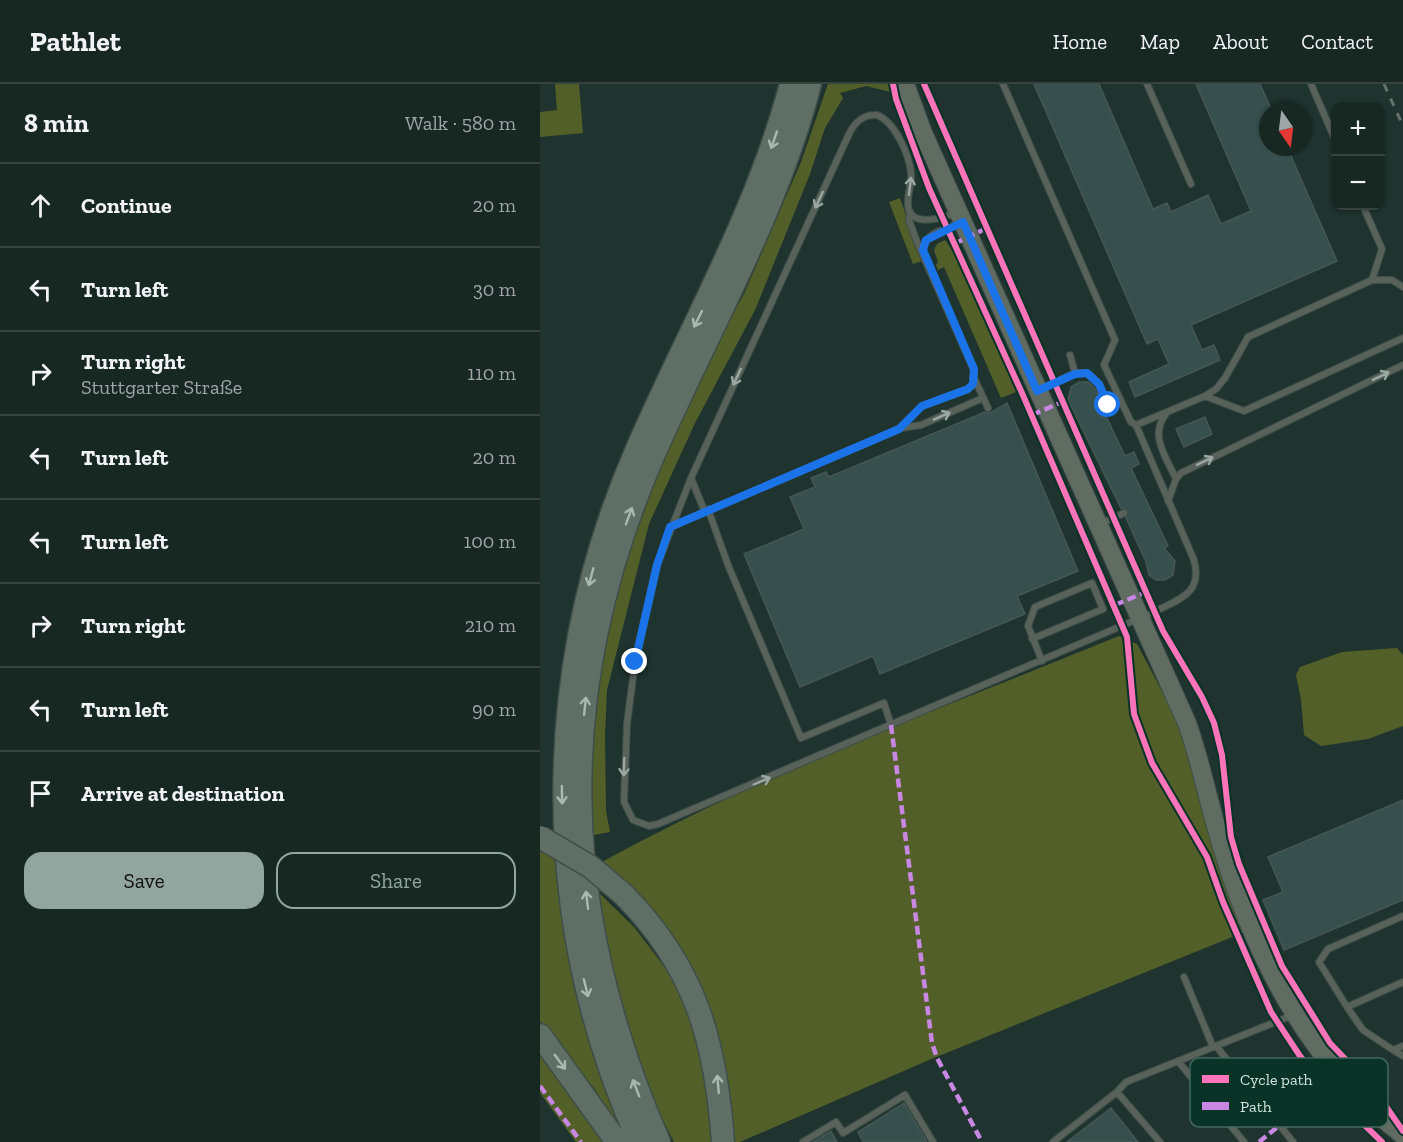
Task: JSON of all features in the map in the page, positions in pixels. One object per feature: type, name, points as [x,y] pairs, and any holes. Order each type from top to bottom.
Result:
[{"type":"highway","points":[[639,1142],[605,1058],[595,1023],[580,963],[568,892],[562,783],[573,660],[593,571],[618,495],[636,450],[744,219],[775,139],[791,84]]},
{"type":"highway","points":[[659,1142],[623,1054],[604,988],[590,923],[581,832],[580,783],[585,703],[600,617],[620,543],[654,455],[765,215],[810,84]]},
{"type":"highway","points":[[540,837],[591,867],[624,895],[668,947],[689,985],[714,1058],[723,1142]]},
{"type":"highway","points":[[540,1035],[617,1142]]},
{"type":"street","points":[[910,86],[961,217],[1037,391],[1141,618],[1198,753],[1234,884],[1293,1015],[1325,1058]]},
{"type":"street","points":[[1388,1121],[1403,1135]]},
{"type":"lane","points":[[988,408],[975,380],[974,369],[909,220],[908,199],[911,173],[898,138],[884,117],[866,116],[849,134],[691,477],[657,565],[630,693],[624,793],[626,812],[633,820],[649,826],[658,824],[1141,618],[1186,595],[1195,585],[1197,572],[1194,560],[1136,424],[1127,417],[1104,365],[1115,340],[1003,84]]},
{"type":"lane","points":[[1147,84],[1191,184]]},
{"type":"lane","points":[[1311,84],[1331,132]]},
{"type":"lane","points":[[1365,210],[1382,249],[1372,280]]},
{"type":"lane","points":[[910,212],[926,221],[961,217]]},
{"type":"lane","points":[[923,250],[930,236],[961,217]]},
{"type":"lane","points":[[1136,424],[1205,396],[1226,378],[1248,337],[1372,280],[1392,280],[1403,287]]},
{"type":"lane","points":[[1205,396],[1244,411],[1403,338]]},
{"type":"lane","points":[[1070,355],[1075,374]]},
{"type":"lane","points":[[1168,501],[1180,473],[1403,365]]},
{"type":"lane","points":[[1037,391],[1075,374],[1087,373],[1094,377],[1108,405],[1106,413]]},
{"type":"lane","points":[[899,429],[922,406],[968,389],[975,380]]},
{"type":"lane","points":[[670,527],[899,429],[921,425],[983,398]]},
{"type":"lane","points":[[1168,411],[1158,424],[1158,437],[1176,479]]},
{"type":"lane","points":[[691,477],[801,738],[884,703],[891,725]]},
{"type":"lane","points":[[1098,525],[1124,513]]},
{"type":"lane","points":[[1032,639],[1102,609],[1092,584],[1035,607],[1028,626],[1032,639],[1042,660]]},
{"type":"lane","points":[[1403,916],[1328,949],[1319,962],[1363,1030],[1403,1056]]},
{"type":"lane","points":[[1184,977],[1214,1047],[1223,1058]]},
{"type":"lane","points":[[1347,1007],[1403,982]]},
{"type":"lane","points":[[1053,1142],[1117,1092],[1126,1082],[1293,1015]]},
{"type":"lane","points":[[1393,1050],[1403,1046]]},
{"type":"lane","points":[[1178,1061],[1190,1076]]},
{"type":"lane","points":[[1117,1092],[1160,1142]]},
{"type":"lane","points":[[803,1142],[836,1122],[843,1133],[905,1095],[933,1142]]},
{"type":"lane","points":[[1232,1127],[1244,1142]]},
{"type":"lane","points":[[1281,1127],[1293,1142]]},
{"type":"green space","points":[[555,84],[579,84],[583,133],[540,137],[540,112],[557,110]]},
{"type":"green space","points":[[828,84],[890,84],[891,92],[866,86],[840,93],[843,98],[825,128],[810,174],[755,310],[695,423],[649,524],[607,690],[606,811],[610,832],[589,836],[590,720],[624,546],[714,346],[744,294],[801,162]]},
{"type":"green space","points":[[900,198],[922,261],[913,264],[889,202]]},
{"type":"green space","points":[[945,240],[958,258],[1016,392],[1001,398],[944,267],[938,270],[934,250],[937,244]]},
{"type":"green space","points":[[1119,636],[1137,644],[1184,733],[1198,775],[1211,842],[1247,931],[929,1060],[740,1142],[730,1142],[713,1026],[602,862],[664,829],[792,769]]},
{"type":"green space","points":[[1397,648],[1403,655],[1403,726],[1368,739],[1321,746],[1304,735],[1296,675],[1300,667],[1342,652]]},
{"type":"green space","points":[[540,847],[555,856],[568,949],[583,1017],[599,1066],[630,1142],[593,1087],[540,1021]]},
{"type":"green space","points":[[590,884],[634,927],[680,987],[705,1066],[714,1142],[674,1142],[656,1107],[649,1105]]},
{"type":"green space","points":[[540,1047],[611,1142],[576,1142],[540,1093]]},
{"type":"building","points":[[1034,84],[1099,84],[1153,209],[1167,203],[1171,212],[1208,195],[1221,224],[1251,211],[1196,84],[1260,84],[1268,102],[1259,102],[1259,156],[1291,156],[1337,261],[1191,325],[1202,350],[1214,345],[1220,360],[1135,397],[1129,382],[1169,364],[1158,339],[1147,344]]},
{"type":"building","points":[[1079,382],[1088,382],[1095,388],[1103,408],[1101,416],[1107,418],[1125,456],[1134,452],[1139,464],[1131,468],[1168,546],[1164,548],[1175,561],[1173,575],[1165,580],[1156,580],[1149,575],[1146,562],[1126,518],[1128,510],[1121,508],[1068,400],[1071,387]]},
{"type":"building","points":[[1007,403],[1078,571],[1017,596],[1025,614],[880,674],[873,656],[800,687],[744,554],[804,529],[790,497],[815,487],[811,478],[826,472],[829,477],[985,412],[990,413]]},
{"type":"building","points":[[1205,417],[1212,434],[1184,447],[1176,429]]},
{"type":"building","points":[[1403,800],[1403,900],[1284,950],[1263,900],[1283,892],[1268,857]]},
{"type":"building","points":[[904,1103],[927,1142],[863,1142],[858,1132]]},
{"type":"building","points":[[1111,1108],[1138,1142],[1067,1142]]},
{"type":"building","points":[[831,1131],[837,1142],[813,1142]]},
{"type":"railway","points":[[1384,84],[1403,126]]},
{"type":"marked path","points":[[954,244],[987,228]]},
{"type":"marked path","points":[[1032,415],[1062,402]]},
{"type":"marked path","points":[[1115,605],[1146,592]]},
{"type":"marked path","points":[[891,725],[932,1043],[937,1058],[982,1142]]},
{"type":"marked path","points":[[540,1086],[581,1142]]},
{"type":"marked path","points":[[1259,1142],[1278,1127]]},
{"type":"cycle path","points":[[893,84],[896,99],[929,188],[1022,393],[1127,637],[1134,714],[1152,763],[1207,857],[1223,902],[1271,1012],[1302,1058]]},
{"type":"cycle path","points":[[924,84],[1163,631],[1202,697],[1214,723],[1222,755],[1231,837],[1239,864],[1282,966],[1330,1043],[1344,1058]]},
{"type":"cycle path","points":[[1388,1109],[1403,1131]]},
{"type":"cycle path","points":[[1366,1127],[1382,1142]]},
{"type":"route","points":[[635,662],[657,565],[670,527],[704,510],[899,429],[922,406],[968,389],[973,384],[976,375],[974,369],[923,250],[930,236],[963,222],[1037,391],[1075,374],[1087,373],[1099,384],[1108,405]]}]
